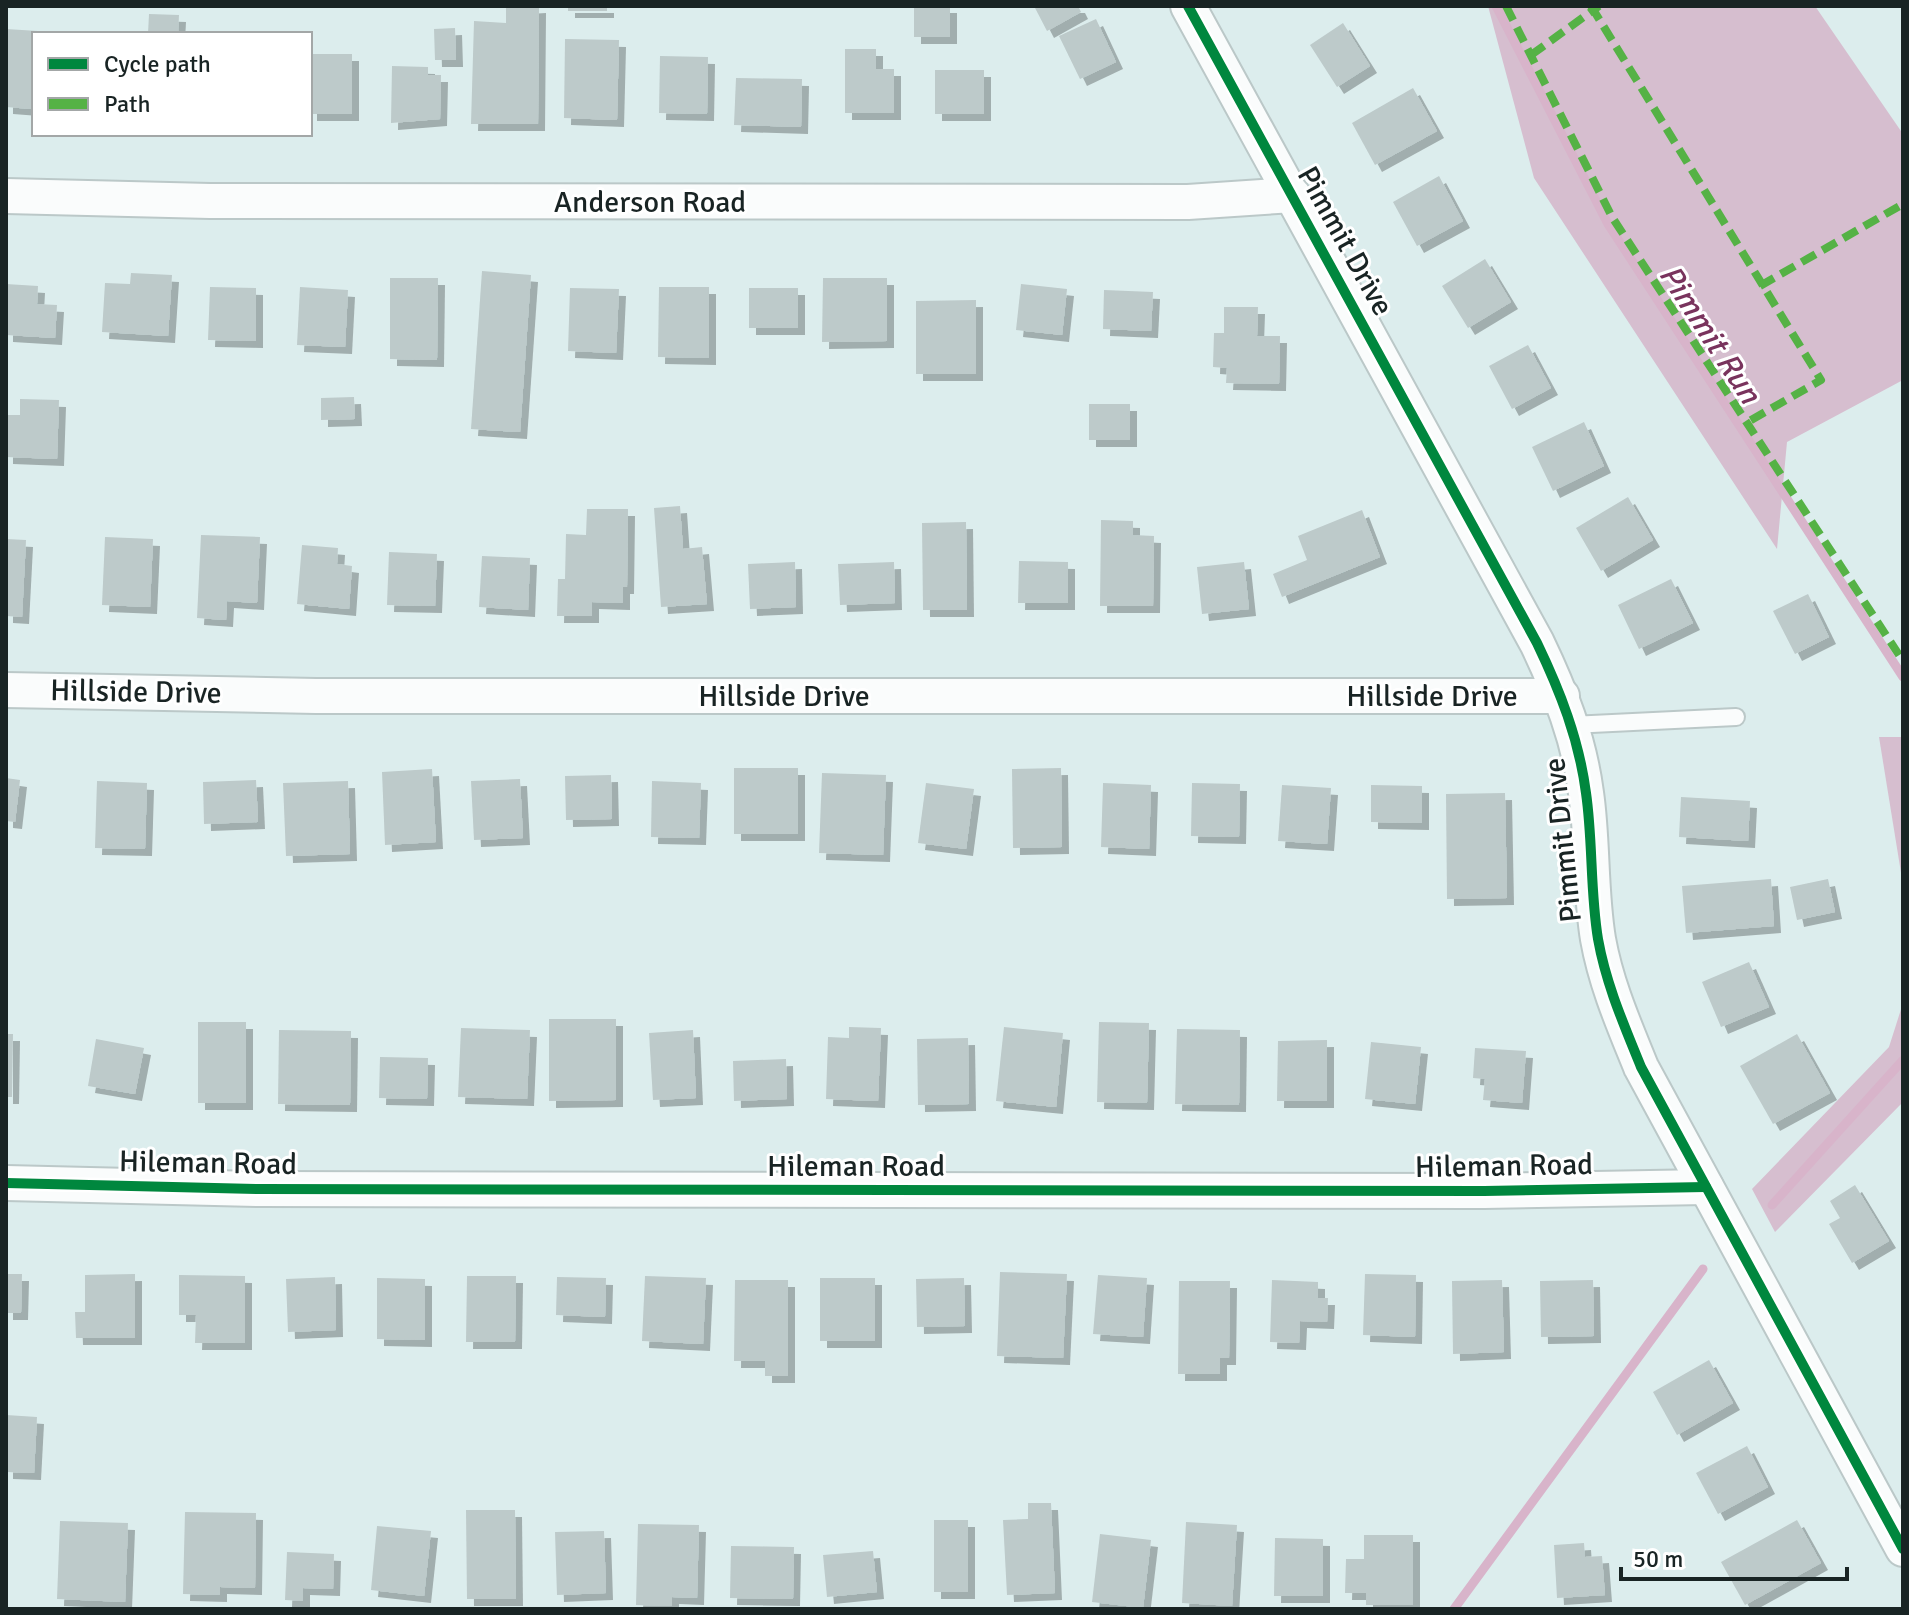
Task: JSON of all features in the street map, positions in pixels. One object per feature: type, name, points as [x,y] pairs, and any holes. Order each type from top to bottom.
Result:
[{"type":"street","name":"Pimmit Drive","points":[[1188,6],[1537,643],[1567,710],[1587,794],[1591,880],[1599,942],[1614,1000],[1641,1067],[1903,1549]]},
{"type":"street","name":"Anderson Road","points":[[6,196],[210,201],[1188,202],[1293,195]]},
{"type":"street","name":"Hillside Drive","points":[[6,690],[1567,710]]},
{"type":"street","name":"Hileman Road","points":[[6,1183],[307,1189],[1484,1191],[1706,1187]]},
{"type":"lane","points":[[1567,710],[1736,717]]},
{"type":"shaded area","points":[[1488,6],[1815,6],[1903,134],[1903,380],[1787,442],[1777,549],[1534,178]]},
{"type":"shaded area","points":[[1879,737],[1903,737],[1903,885]]},
{"type":"shaded area","points":[[1903,1003],[1903,1102],[1775,1232],[1752,1189],[1889,1047]]},
{"type":"building","points":[[539,6],[538,124],[471,124],[474,21],[506,23],[506,8]]},
{"type":"building","points":[[568,6],[607,6],[607,11],[568,11]]},
{"type":"building","points":[[914,6],[950,6],[950,37],[914,37]]},
{"type":"building","points":[[1034,6],[1078,6],[1081,12],[1047,31]]},
{"type":"building","points":[[149,14],[179,15],[178,32],[148,32]]},
{"type":"building","points":[[1096,19],[1116,62],[1080,79],[1059,36]]},
{"type":"building","points":[[1343,23],[1370,66],[1337,87],[1310,45]]},
{"type":"building","points":[[455,28],[456,60],[435,60],[434,29]]},
{"type":"building","points":[[6,29],[38,31],[32,32],[32,109],[6,107]]},
{"type":"building","points":[[565,39],[619,40],[617,120],[564,118]]},
{"type":"building","points":[[845,49],[876,49],[876,69],[894,69],[894,113],[845,113]]},
{"type":"building","points":[[312,54],[352,54],[352,114],[312,114]]},
{"type":"building","points":[[660,56],[708,57],[707,114],[659,113]]},
{"type":"building","points":[[392,66],[428,67],[428,75],[441,75],[440,119],[391,123]]},
{"type":"building","points":[[935,70],[984,70],[984,114],[935,114]]},
{"type":"building","points":[[736,78],[802,79],[801,127],[734,125]]},
{"type":"building","points":[[1413,88],[1437,131],[1375,165],[1352,123]]},
{"type":"building","points":[[1439,176],[1463,221],[1417,246],[1393,202]]},
{"type":"building","points":[[1485,259],[1511,302],[1468,328],[1442,286]]},
{"type":"building","points":[[482,271],[531,275],[520,432],[471,429]]},
{"type":"building","points":[[131,273],[172,275],[168,336],[102,332],[105,283],[130,284]]},
{"type":"building","points":[[390,278],[438,278],[437,360],[390,359]]},
{"type":"building","points":[[823,278],[887,278],[887,341],[822,342]]},
{"type":"building","points":[[6,284],[38,286],[37,304],[57,305],[55,338],[6,335]]},
{"type":"building","points":[[1021,284],[1067,289],[1062,335],[1016,330]]},
{"type":"building","points":[[210,287],[256,288],[256,341],[208,340]]},
{"type":"building","points":[[300,287],[348,290],[345,347],[297,345]]},
{"type":"building","points":[[659,287],[709,287],[709,358],[658,357]]},
{"type":"building","points":[[570,288],[619,289],[616,353],[568,351]]},
{"type":"building","points":[[749,288],[798,288],[798,328],[749,328]]},
{"type":"building","points":[[1104,290],[1153,292],[1151,331],[1103,329]]},
{"type":"building","points":[[976,300],[976,374],[916,374],[916,301]]},
{"type":"building","points":[[1224,307],[1258,307],[1257,336],[1280,336],[1279,384],[1226,383],[1227,368],[1213,367],[1214,333],[1224,333]]},
{"type":"building","points":[[1528,345],[1551,388],[1512,409],[1489,366]]},
{"type":"building","points":[[354,397],[355,419],[321,420],[321,398]]},
{"type":"building","points":[[20,399],[59,400],[57,459],[6,457],[6,415],[20,415]]},
{"type":"building","points":[[1089,404],[1130,404],[1130,440],[1089,440]]},
{"type":"building","points":[[1584,422],[1604,466],[1553,491],[1532,447]]},
{"type":"building","points":[[1628,497],[1653,540],[1601,571],[1576,528]]},
{"type":"building","points":[[680,506],[683,549],[702,547],[707,604],[661,607],[654,508]]},
{"type":"building","points":[[587,509],[628,509],[627,587],[623,587],[623,603],[592,602],[592,616],[557,616],[558,579],[565,579],[566,534],[586,535]]},
{"type":"building","points":[[1362,510],[1380,557],[1282,597],[1273,574],[1307,560],[1298,536]]},
{"type":"building","points":[[1101,520],[1133,521],[1133,535],[1154,536],[1153,606],[1100,606]]},
{"type":"building","points":[[966,522],[967,610],[923,610],[922,523]]},
{"type":"building","points":[[201,535],[260,537],[257,603],[227,601],[226,620],[197,618]]},
{"type":"building","points":[[105,537],[153,539],[150,607],[102,605]]},
{"type":"building","points":[[6,539],[26,540],[22,617],[6,616]]},
{"type":"building","points":[[302,545],[338,548],[337,564],[352,566],[349,609],[297,604]]},
{"type":"building","points":[[389,552],[437,554],[435,606],[387,605]]},
{"type":"building","points":[[482,556],[530,558],[528,610],[479,607]]},
{"type":"building","points":[[1019,561],[1068,562],[1068,603],[1018,603]]},
{"type":"building","points":[[795,562],[796,607],[750,609],[748,564]]},
{"type":"building","points":[[894,562],[895,603],[840,605],[838,564]]},
{"type":"building","points":[[1244,562],[1249,609],[1202,614],[1197,567]]},
{"type":"building","points":[[1671,579],[1693,623],[1639,649],[1618,605]]},
{"type":"building","points":[[1808,594],[1829,637],[1795,654],[1773,611]]},
{"type":"building","points":[[734,768],[798,768],[798,834],[734,834]]},
{"type":"building","points":[[1061,768],[1062,847],[1013,848],[1012,769]]},
{"type":"building","points":[[432,769],[436,842],[385,845],[382,772]]},
{"type":"building","points":[[822,773],[886,775],[883,855],[819,853]]},
{"type":"building","points":[[611,775],[612,819],[566,820],[565,776]]},
{"type":"building","points":[[6,778],[20,780],[15,822],[6,821]]},
{"type":"building","points":[[520,779],[523,838],[474,840],[471,781]]},
{"type":"building","points":[[256,780],[258,822],[204,824],[203,782]]},
{"type":"building","points":[[97,781],[147,783],[145,849],[95,848]]},
{"type":"building","points":[[348,781],[350,854],[286,856],[283,783]]},
{"type":"building","points":[[652,781],[701,783],[699,838],[651,837]]},
{"type":"building","points":[[926,783],[974,789],[966,849],[918,843]]},
{"type":"building","points":[[1103,783],[1151,785],[1149,849],[1101,847]]},
{"type":"building","points":[[1192,783],[1240,784],[1239,837],[1191,836]]},
{"type":"building","points":[[1282,785],[1331,788],[1327,844],[1278,841]]},
{"type":"building","points":[[1371,785],[1422,786],[1422,823],[1371,822]]},
{"type":"building","points":[[1505,793],[1507,898],[1447,899],[1446,794]]},
{"type":"building","points":[[1681,797],[1750,801],[1748,841],[1679,837]]},
{"type":"building","points":[[1771,879],[1774,926],[1686,933],[1682,886]]},
{"type":"building","points":[[1828,879],[1835,912],[1797,920],[1790,887]]},
{"type":"building","points":[[1749,962],[1769,1007],[1721,1027],[1702,982]]},
{"type":"building","points":[[549,1019],[616,1019],[616,1100],[549,1101]]},
{"type":"building","points":[[198,1022],[246,1022],[246,1103],[198,1103]]},
{"type":"building","points":[[1099,1022],[1149,1023],[1147,1103],[1097,1102]]},
{"type":"building","points":[[849,1027],[881,1028],[878,1101],[826,1099],[828,1037],[849,1038]]},
{"type":"building","points":[[1004,1027],[1063,1033],[1056,1107],[996,1101]]},
{"type":"building","points":[[461,1028],[530,1030],[527,1099],[458,1097]]},
{"type":"building","points":[[1177,1029],[1240,1030],[1239,1105],[1175,1104]]},
{"type":"building","points":[[279,1030],[351,1031],[350,1105],[278,1104]]},
{"type":"building","points":[[693,1030],[696,1098],[653,1100],[649,1033]]},
{"type":"building","points":[[6,1034],[13,1034],[12,1097],[6,1097]]},
{"type":"building","points":[[1797,1034],[1830,1093],[1773,1124],[1740,1066]]},
{"type":"building","points":[[968,1038],[969,1104],[918,1105],[917,1039]]},
{"type":"building","points":[[96,1039],[144,1048],[135,1094],[88,1086]]},
{"type":"building","points":[[1327,1040],[1327,1101],[1277,1101],[1278,1041]]},
{"type":"building","points":[[1371,1042],[1421,1047],[1415,1104],[1365,1099]]},
{"type":"building","points":[[1475,1048],[1526,1051],[1522,1103],[1483,1100],[1485,1079],[1473,1078]]},
{"type":"building","points":[[380,1057],[428,1058],[427,1099],[379,1098]]},
{"type":"building","points":[[786,1059],[787,1099],[734,1101],[733,1061]]},
{"type":"building","points":[[1855,1185],[1889,1241],[1852,1263],[1829,1224],[1840,1218],[1830,1201]]},
{"type":"building","points":[[1000,1272],[1067,1274],[1063,1358],[997,1356]]},
{"type":"building","points":[[6,1274],[22,1274],[21,1313],[6,1313]]},
{"type":"building","points":[[135,1274],[135,1338],[76,1338],[75,1312],[85,1312],[85,1275]]},
{"type":"building","points":[[1365,1274],[1416,1275],[1415,1337],[1363,1335]]},
{"type":"building","points":[[179,1275],[245,1276],[245,1343],[195,1343],[196,1315],[179,1315]]},
{"type":"building","points":[[1098,1275],[1147,1278],[1143,1337],[1093,1334]]},
{"type":"building","points":[[467,1276],[516,1276],[515,1342],[466,1342]]},
{"type":"building","points":[[645,1276],[706,1278],[703,1344],[642,1341]]},
{"type":"building","points":[[335,1277],[336,1330],[288,1332],[286,1279]]},
{"type":"building","points":[[557,1277],[606,1278],[605,1317],[556,1315]]},
{"type":"building","points":[[377,1278],[425,1279],[425,1340],[377,1339]]},
{"type":"building","points":[[820,1278],[875,1278],[875,1341],[820,1341]]},
{"type":"building","points":[[964,1278],[965,1326],[917,1327],[916,1279]]},
{"type":"building","points":[[735,1280],[788,1280],[788,1376],[765,1376],[765,1361],[734,1361]]},
{"type":"building","points":[[1272,1280],[1318,1282],[1318,1298],[1328,1298],[1327,1322],[1300,1321],[1299,1343],[1270,1342]]},
{"type":"building","points":[[1502,1280],[1504,1352],[1453,1354],[1452,1281]]},
{"type":"building","points":[[1593,1280],[1594,1336],[1541,1337],[1540,1281]]},
{"type":"building","points":[[1179,1281],[1230,1281],[1229,1358],[1220,1358],[1220,1374],[1178,1374]]},
{"type":"building","points":[[1709,1360],[1733,1403],[1677,1435],[1653,1392]]},
{"type":"building","points":[[6,1415],[37,1417],[34,1473],[6,1472]]},
{"type":"building","points":[[1747,1446],[1768,1487],[1718,1514],[1696,1473]]},
{"type":"building","points":[[1028,1503],[1051,1503],[1055,1593],[1007,1595],[1003,1520],[1028,1519]]},
{"type":"building","points":[[466,1510],[515,1510],[516,1599],[467,1599]]},
{"type":"building","points":[[185,1512],[256,1513],[255,1588],[220,1587],[220,1595],[183,1594]]},
{"type":"building","points":[[934,1520],[968,1520],[968,1592],[934,1592]]},
{"type":"building","points":[[1797,1520],[1821,1563],[1745,1605],[1721,1562]]},
{"type":"building","points":[[60,1521],[128,1523],[125,1602],[57,1599]]},
{"type":"building","points":[[1186,1522],[1237,1525],[1232,1606],[1182,1603]]},
{"type":"building","points":[[638,1524],[699,1525],[697,1598],[672,1597],[672,1606],[636,1605]]},
{"type":"building","points":[[377,1526],[431,1531],[424,1596],[371,1590]]},
{"type":"building","points":[[604,1531],[606,1593],[557,1595],[555,1532]]},
{"type":"building","points":[[1100,1534],[1151,1540],[1143,1608],[1092,1602]]},
{"type":"building","points":[[1364,1535],[1413,1535],[1413,1605],[1366,1605],[1366,1593],[1345,1593],[1346,1559],[1364,1559]]},
{"type":"building","points":[[1275,1538],[1323,1539],[1323,1596],[1274,1596]]},
{"type":"building","points":[[1584,1543],[1585,1557],[1602,1556],[1605,1595],[1557,1598],[1554,1545]]},
{"type":"building","points":[[731,1546],[794,1547],[793,1599],[730,1598]]},
{"type":"building","points":[[873,1551],[877,1592],[827,1597],[823,1555]]},
{"type":"building","points":[[287,1552],[334,1554],[333,1589],[303,1588],[303,1601],[285,1600]]},
{"type":"waterway","name":"Pimmit Run","points":[[1496,6],[1608,224],[1903,677]]},
{"type":"waterway","points":[[1772,1205],[1903,1060]]},
{"type":"waterway","points":[[1454,1609],[1703,1269]]},
{"type":"marked path","points":[[1506,6],[1612,217],[1903,661]]},
{"type":"marked path","points":[[1591,6],[1821,380],[1746,423]]},
{"type":"marked path","points":[[1531,55],[1599,6]]},
{"type":"marked path","points":[[1760,286],[1903,204]]},
{"type":"cycle path","points":[[1188,6],[1537,643],[1561,697],[1579,754],[1588,811],[1598,939],[1628,1036],[1641,1067],[1903,1549]]},
{"type":"cycle path","points":[[6,1183],[259,1189],[1484,1191],[1706,1187]]}]
